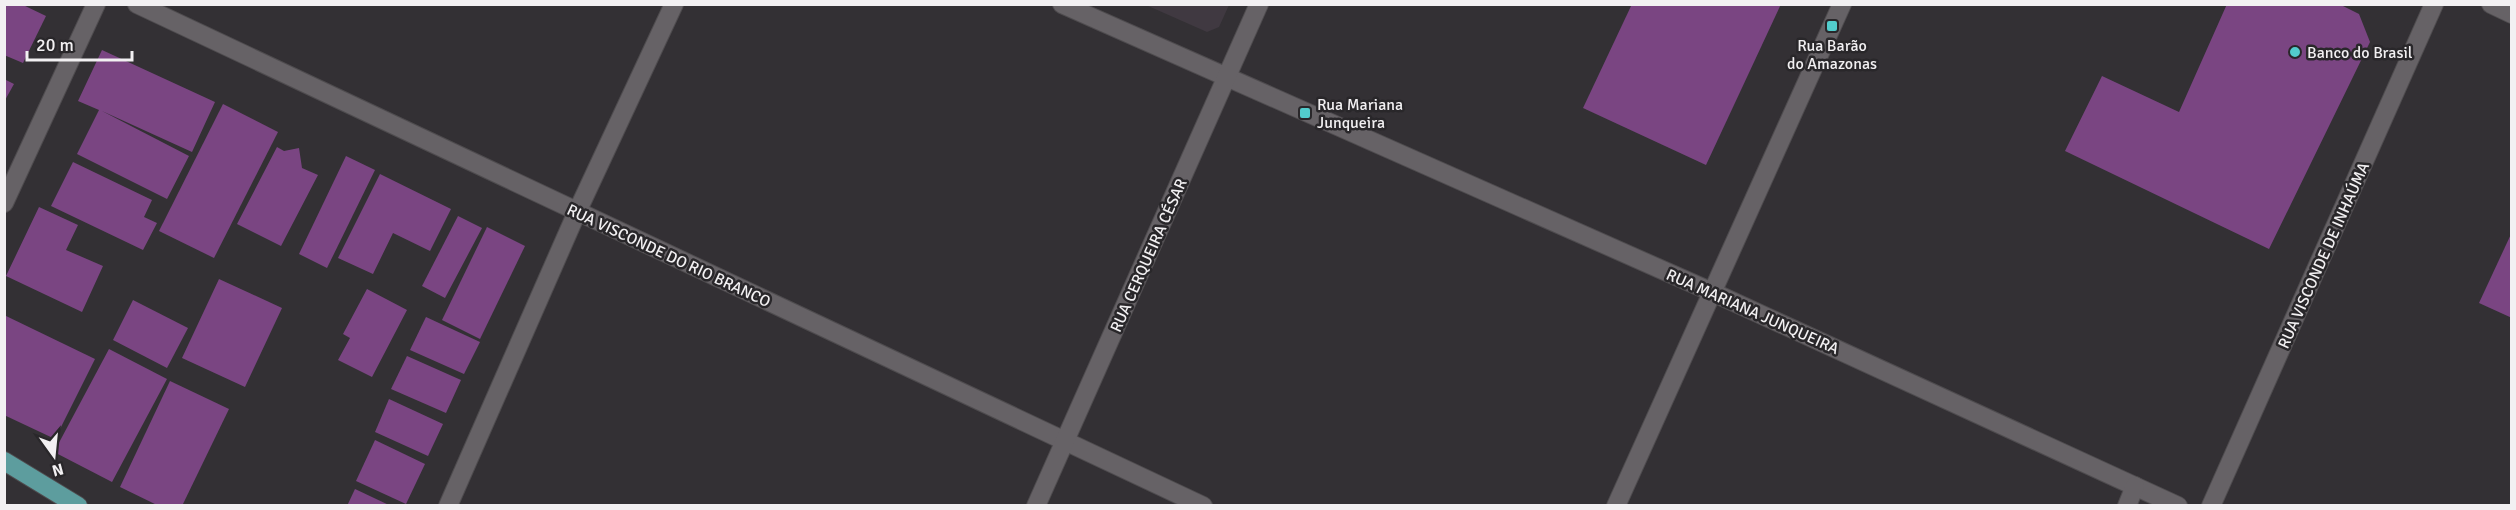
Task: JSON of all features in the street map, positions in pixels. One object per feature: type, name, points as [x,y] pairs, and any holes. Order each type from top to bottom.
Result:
[{"type":"main road","points":[[4,461],[78,506]]},
{"type":"street","points":[[4,203],[96,4]]},
{"type":"street","name":"RUA VISCONDE DO RIO BRANCO","points":[[136,4],[1203,506]]},
{"type":"street","points":[[448,506],[577,212],[674,4]]},
{"type":"street","name":"RUA MARIANA JUNQUEIRA","points":[[1062,4],[1712,292],[2178,506]]},
{"type":"street","name":"RUA CERQUEIRA CÉSAR","points":[[1036,506],[1259,4]]},
{"type":"street","points":[[1616,506],[1842,4]]},
{"type":"street","name":"RUA VISCONDE DE INHAÚMA","points":[[2211,506],[2434,4]]},
{"type":"street","points":[[2491,4],[2511,14]]},
{"type":"street","points":[[2127,506],[2135,486]]},
{"type":"shaded area","points":[[1146,5],[1229,5],[1219,27],[1207,32]]},
{"type":"building","points":[[4,4],[21,4],[46,16],[23,63],[4,55]]},
{"type":"building","points":[[1632,4],[1781,4],[1706,165],[1583,108]]},
{"type":"building","points":[[2227,4],[2339,4],[2359,14],[2370,42],[2269,249],[2065,151],[2102,76],[2179,112]]},
{"type":"building","points":[[102,50],[215,102],[192,152],[102,111],[189,156],[167,199],[77,154],[99,110],[78,101]]},
{"type":"building","points":[[4,79],[14,84],[4,102]]},
{"type":"building","points":[[223,104],[278,132],[214,258],[159,231]]},
{"type":"building","points":[[277,147],[284,151],[299,148],[302,168],[318,175],[281,246],[237,224]]},
{"type":"building","points":[[346,156],[375,170],[327,268],[299,254]]},
{"type":"building","points":[[73,162],[152,200],[144,217],[157,223],[143,250],[51,206]]},
{"type":"building","points":[[380,174],[451,209],[430,251],[393,233],[373,274],[338,258]]},
{"type":"building","points":[[39,207],[78,225],[66,250],[103,266],[82,312],[6,276]]},
{"type":"building","points":[[458,216],[482,228],[445,298],[422,286]]},
{"type":"building","points":[[487,227],[525,246],[480,339],[442,320]]},
{"type":"building","points":[[2512,232],[2512,318],[2479,303]]},
{"type":"building","points":[[219,279],[282,308],[245,387],[182,358]]},
{"type":"building","points":[[367,289],[407,310],[372,377],[338,360],[350,338],[343,334]]},
{"type":"building","points":[[133,300],[188,328],[167,368],[113,340]]},
{"type":"building","points":[[4,315],[95,359],[55,439],[4,415]]},
{"type":"building","points":[[426,317],[480,342],[464,374],[410,350]]},
{"type":"building","points":[[109,349],[167,379],[112,482],[54,452]]},
{"type":"building","points":[[407,356],[461,380],[446,413],[391,389]]},
{"type":"building","points":[[170,381],[229,409],[182,506],[159,506],[120,487]]},
{"type":"building","points":[[389,399],[443,424],[428,456],[375,432]]},
{"type":"building","points":[[375,440],[425,464],[406,504],[356,481]]},
{"type":"building","points":[[355,489],[391,506],[347,506]]},
{"type":"place","name":"Rua Barão do Amazonas","points":[[1832,26]]},
{"type":"place","name":"Banco do Brasil","points":[[2295,52]]},
{"type":"place","name":"Rua Mariana Junqueira","points":[[1305,113]]}]
